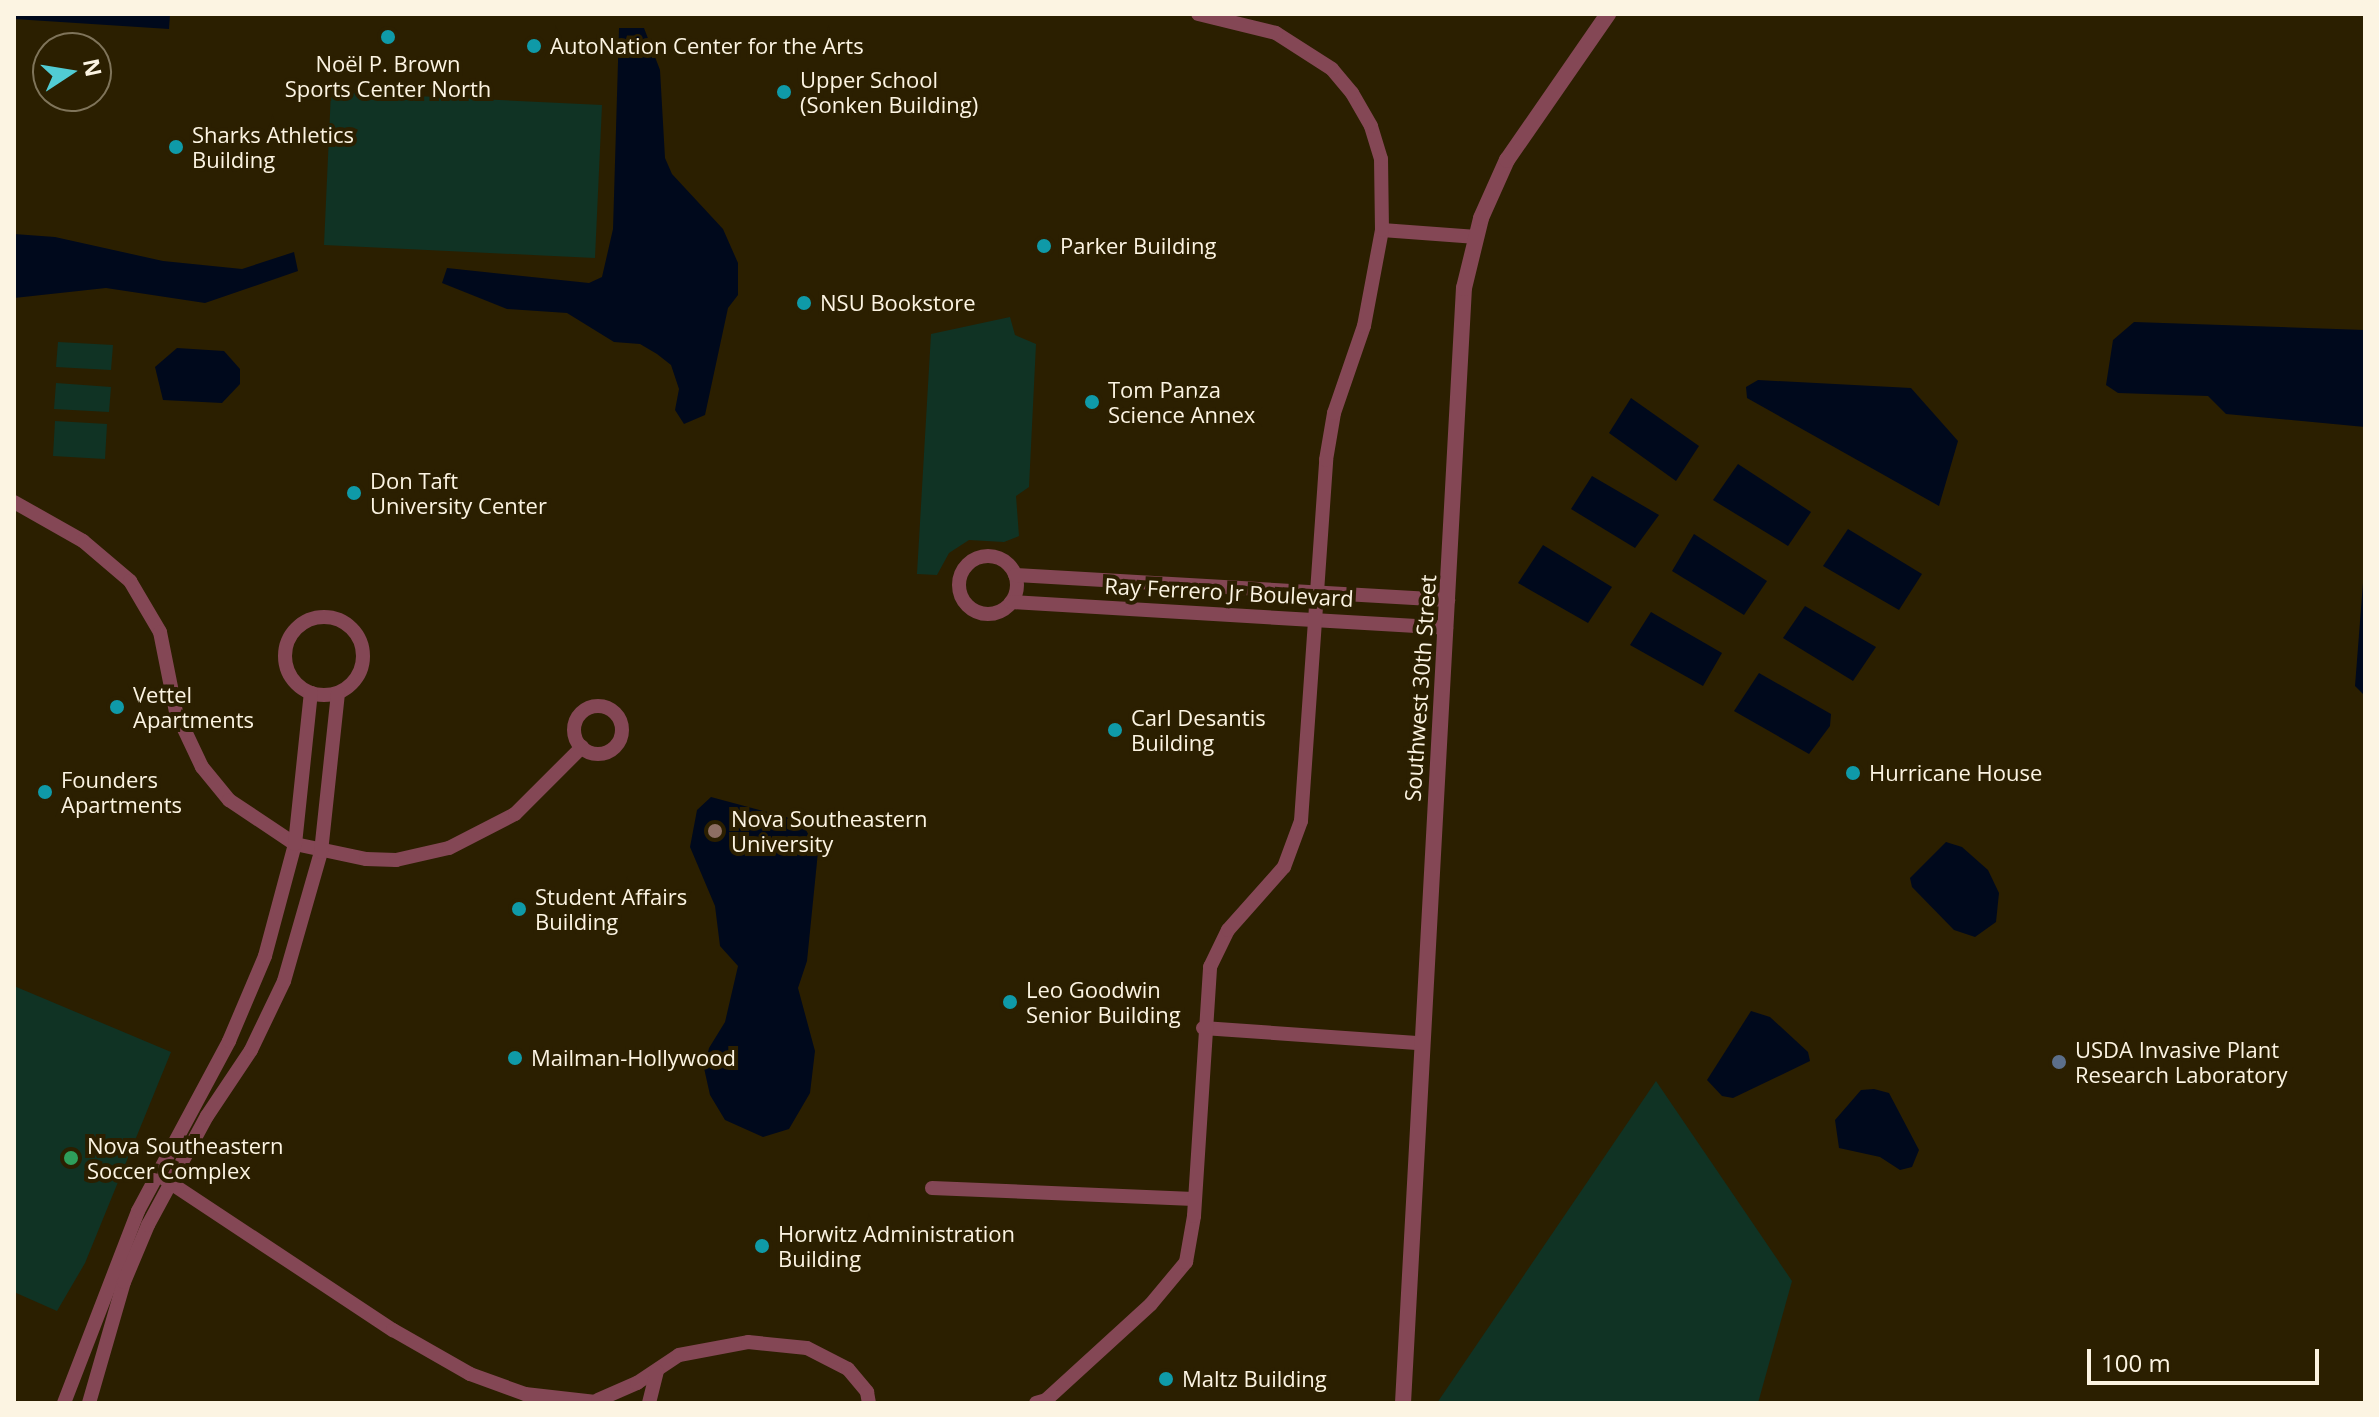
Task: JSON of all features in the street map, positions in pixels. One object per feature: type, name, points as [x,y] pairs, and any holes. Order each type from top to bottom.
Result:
[{"type":"street","points":[[1036,1403],[1046,1400],[1141,1314],[1186,1262],[1194,1199],[1203,1028],[1217,949],[1242,912],[1284,867],[1295,845],[1301,821],[1316,592],[1334,413],[1364,326],[1382,230],[1381,159],[1371,126],[1352,93],[1332,69],[1276,33],[1198,14]]},
{"type":"street","name":"Southwest 30th Street","points":[[1403,1403],[1420,1043],[1464,288],[1477,237],[1507,160],[1608,14]]},
{"type":"street","points":[[1382,230],[1477,237]]},
{"type":"street","points":[[14,502],[83,541],[130,581],[160,632],[176,712],[202,767],[239,808],[295,844],[321,852],[396,860],[449,848],[515,814],[582,747]]},
{"type":"street","points":[[982,556],[1002,560],[1015,575],[1011,602],[996,612],[979,612],[964,602],[959,585],[965,566],[982,556]]},
{"type":"street","name":"Ray Ferrero Jr Boulevard","points":[[1015,575],[1448,600]]},
{"type":"street","name":"Ray Ferrero Jr Boulevard","points":[[1011,602],[1446,628]]},
{"type":"street","points":[[89,1403],[124,1282],[162,1178],[269,1016],[303,926],[321,852],[338,693],[362,667],[361,643],[346,624],[324,617],[301,624],[287,644],[292,678],[311,693],[338,693]]},
{"type":"street","points":[[67,1402],[162,1178],[237,1025],[265,956],[295,844],[311,693]]},
{"type":"street","points":[[1203,1028],[1420,1043]]},
{"type":"street","points":[[162,1178],[393,1330],[470,1374],[525,1394],[601,1401],[658,1371],[679,1355],[703,1348],[748,1342],[807,1348],[848,1369],[867,1392],[869,1403]]},
{"type":"street","points":[[932,1188],[1194,1199]]},
{"type":"street","points":[[649,1403],[658,1371]]},
{"type":"green space","points":[[331,92],[602,105],[595,258],[324,245]]},
{"type":"green space","points":[[1010,317],[1015,335],[1036,344],[1029,487],[1016,496],[1019,536],[1004,542],[969,540],[949,553],[937,575],[917,574],[931,334]]},
{"type":"green space","points":[[58,342],[113,345],[111,370],[56,367]]},
{"type":"green space","points":[[56,383],[111,387],[109,412],[54,409]]},
{"type":"green space","points":[[55,421],[107,424],[105,459],[53,456]]},
{"type":"green space","name":"Nova Southeastern Soccer Complex","points":[[14,986],[171,1052],[85,1263],[57,1311],[14,1292]]},
{"type":"green space","points":[[1656,1081],[1792,1281],[1758,1403],[1437,1403]]},
{"type":"water","points":[[14,14],[170,14],[169,29],[14,19]]},
{"type":"water","points":[[619,28],[644,28],[660,70],[665,158],[672,174],[723,229],[738,263],[738,295],[728,308],[705,415],[684,424],[675,410],[679,389],[671,365],[640,344],[614,342],[567,313],[507,309],[442,283],[447,268],[589,283],[602,277],[613,229]]},
{"type":"water","points":[[14,234],[55,237],[163,261],[242,269],[294,252],[298,271],[205,303],[106,288],[14,298]]},
{"type":"water","points":[[2134,322],[2365,330],[2365,427],[2226,414],[2208,396],[2118,393],[2106,385],[2113,340]]},
{"type":"water","points":[[177,348],[224,351],[240,369],[240,384],[222,403],[163,400],[155,367]]},
{"type":"water","points":[[1758,380],[1911,388],[1958,441],[1939,506],[1747,398],[1746,387]]},
{"type":"water","points":[[1631,398],[1699,446],[1676,481],[1609,433]]},
{"type":"water","points":[[1738,464],[1811,512],[1788,546],[1713,500]]},
{"type":"water","points":[[1592,476],[1659,515],[1635,548],[1571,509]]},
{"type":"water","points":[[1848,529],[1922,574],[1899,610],[1823,566]]},
{"type":"water","points":[[1694,534],[1767,581],[1744,615],[1672,571]]},
{"type":"water","points":[[1543,545],[1612,587],[1588,623],[1518,583]]},
{"type":"water","points":[[2365,557],[2365,696],[2355,686]]},
{"type":"water","points":[[1805,606],[1876,647],[1853,681],[1783,638]]},
{"type":"water","points":[[1651,612],[1722,653],[1703,686],[1630,645]]},
{"type":"water","points":[[1759,673],[1831,714],[1830,726],[1809,754],[1734,711]]},
{"type":"water","points":[[711,797],[801,821],[818,852],[807,961],[798,988],[815,1051],[810,1093],[789,1129],[763,1137],[725,1120],[710,1095],[704,1068],[709,1048],[725,1022],[738,966],[720,946],[715,906],[690,847],[697,810]]},
{"type":"water","points":[[1946,842],[1962,847],[1988,870],[1999,893],[1996,922],[1975,937],[1954,930],[1912,887],[1910,878]]},
{"type":"water","points":[[1751,1011],[1770,1017],[1808,1052],[1810,1061],[1733,1098],[1722,1096],[1707,1080]]},
{"type":"water","points":[[1861,1090],[1889,1093],[1919,1150],[1912,1167],[1900,1170],[1880,1157],[1839,1148],[1835,1120]]},
{"type":"place","name":"Noël P. Brown Sports Center North","points":[[388,37]]},
{"type":"place","name":"AutoNation Center for the Arts","points":[[534,46]]},
{"type":"place","name":"Upper School (Sonken Building)","points":[[784,92]]},
{"type":"place","name":"Sharks Athletics Building","points":[[176,147]]},
{"type":"place","name":"Parker Building","points":[[1044,246]]},
{"type":"place","name":"NSU Bookstore","points":[[804,303]]},
{"type":"place","name":"Tom Panza Science Annex","points":[[1092,402]]},
{"type":"place","name":"Don Taft University Center","points":[[354,493]]},
{"type":"place","name":"Vettel Apartments","points":[[117,707]]},
{"type":"place","name":"Carl Desantis Building","points":[[1115,730]]},
{"type":"place","name":"Hurricane House","points":[[1853,773]]},
{"type":"place","name":"Founders Apartments","points":[[45,792]]},
{"type":"place","name":"Nova Southeastern University","points":[[715,831]]},
{"type":"place","name":"Student Affairs Building","points":[[519,909]]},
{"type":"place","name":"Leo Goodwin Senior Building","points":[[1010,1002]]},
{"type":"place","name":"Mailman-Hollywood","points":[[515,1058]]},
{"type":"place","name":"USDA Invasive Plant Research Laboratory","points":[[2059,1062]]},
{"type":"place","name":"Nova Southeastern Soccer Complex","points":[[71,1158]]},
{"type":"place","name":"Horwitz Administration Building","points":[[762,1246]]},
{"type":"place","name":"Maltz Building","points":[[1166,1379]]}]
